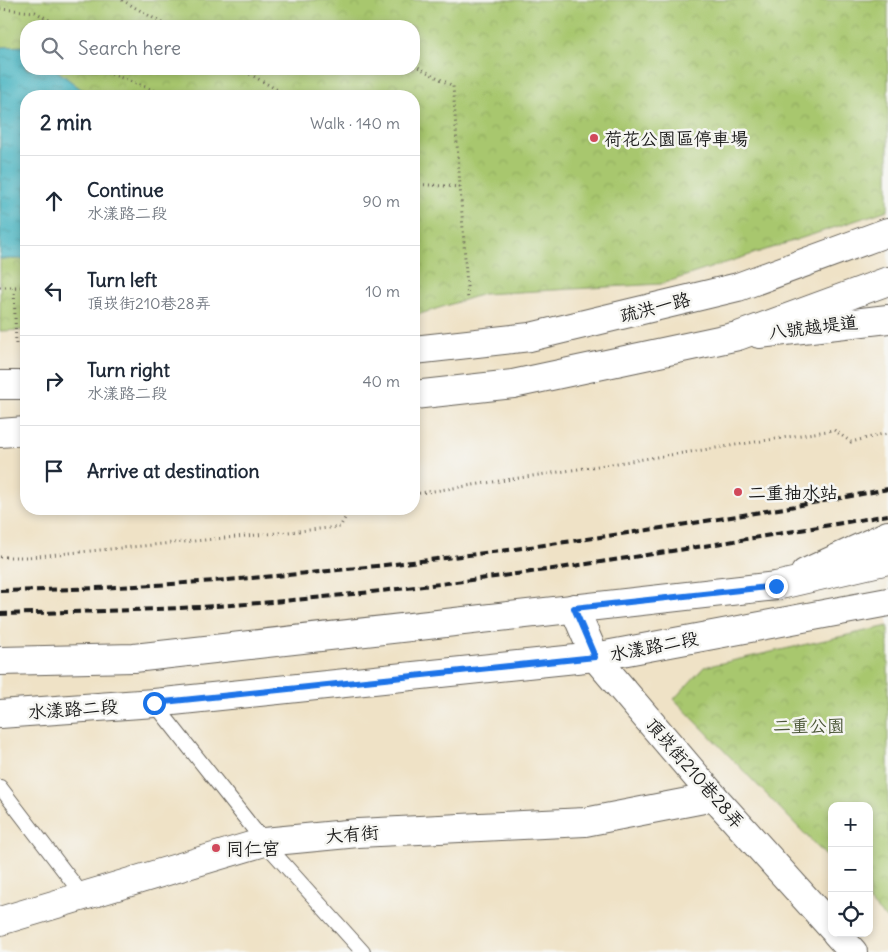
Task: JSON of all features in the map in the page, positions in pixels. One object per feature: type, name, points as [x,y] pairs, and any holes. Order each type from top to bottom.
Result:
[{"type":"street","name":"疏洪一路","points":[[420,349],[530,337],[728,289],[888,232]]},
{"type":"street","points":[[420,394],[513,384],[738,336],[888,281]]},
{"type":"street","name":"八號越堤道","points":[[738,336],[888,318]]},
{"type":"street","points":[[0,385],[20,384]]},
{"type":"street","points":[[0,433],[20,431]]},
{"type":"street","points":[[776,586],[888,535]]},
{"type":"street","points":[[0,661],[134,658],[776,586],[888,560]]},
{"type":"street","name":"水漾路二段","points":[[0,714],[154,703],[595,657],[888,602]]},
{"type":"street","name":"頂崁街210巷28弄","points":[[574,608],[595,657],[714,797],[828,924]]},
{"type":"street","name":"大有街","points":[[0,922],[264,842],[358,833],[585,822],[714,797]]},
{"type":"street","points":[[840,937],[853,952]]},
{"type":"lane","points":[[154,703],[264,842],[363,952]]},
{"type":"lane","points":[[0,786],[84,896]]},
{"type":"path","points":[[122,0],[157,20]]},
{"type":"path","points":[[0,9],[35,12],[49,20]]},
{"type":"path","points":[[420,68],[453,86],[468,301]]},
{"type":"path","points":[[114,75],[153,90]]},
{"type":"path","points":[[251,75],[278,90]]},
{"type":"path","points":[[420,185],[460,188]]},
{"type":"path","points":[[0,287],[20,288]]},
{"type":"path","points":[[14,288],[16,345]]},
{"type":"path","points":[[420,493],[834,430],[851,442],[888,434]]},
{"type":"path","points":[[0,557],[37,556],[340,527],[347,515]]},
{"type":"green space","points":[[0,0],[888,0],[888,210],[661,284],[483,294],[420,314],[420,90],[20,90],[20,330],[0,331]]},
{"type":"green space","name":"二重公園","points":[[888,626],[888,921],[873,905],[873,802],[828,802],[828,858],[674,699],[704,667]]},
{"type":"water","points":[[20,46],[20,75],[63,75],[84,90],[20,90],[20,259],[0,259],[0,47]]},
{"type":"railway","points":[[0,591],[258,578],[387,565],[655,529],[888,489]]},
{"type":"railway","points":[[0,614],[236,605],[458,582],[602,562],[888,515]]},
{"type":"place","name":"荷花公園區停車場","points":[[594,138]]},
{"type":"place","name":"二重抽水站","points":[[738,492]]},
{"type":"place","name":"同仁宮","points":[[216,848]]},
{"type":"route","points":[[154,703],[595,657],[574,608],[776,586]]}]
